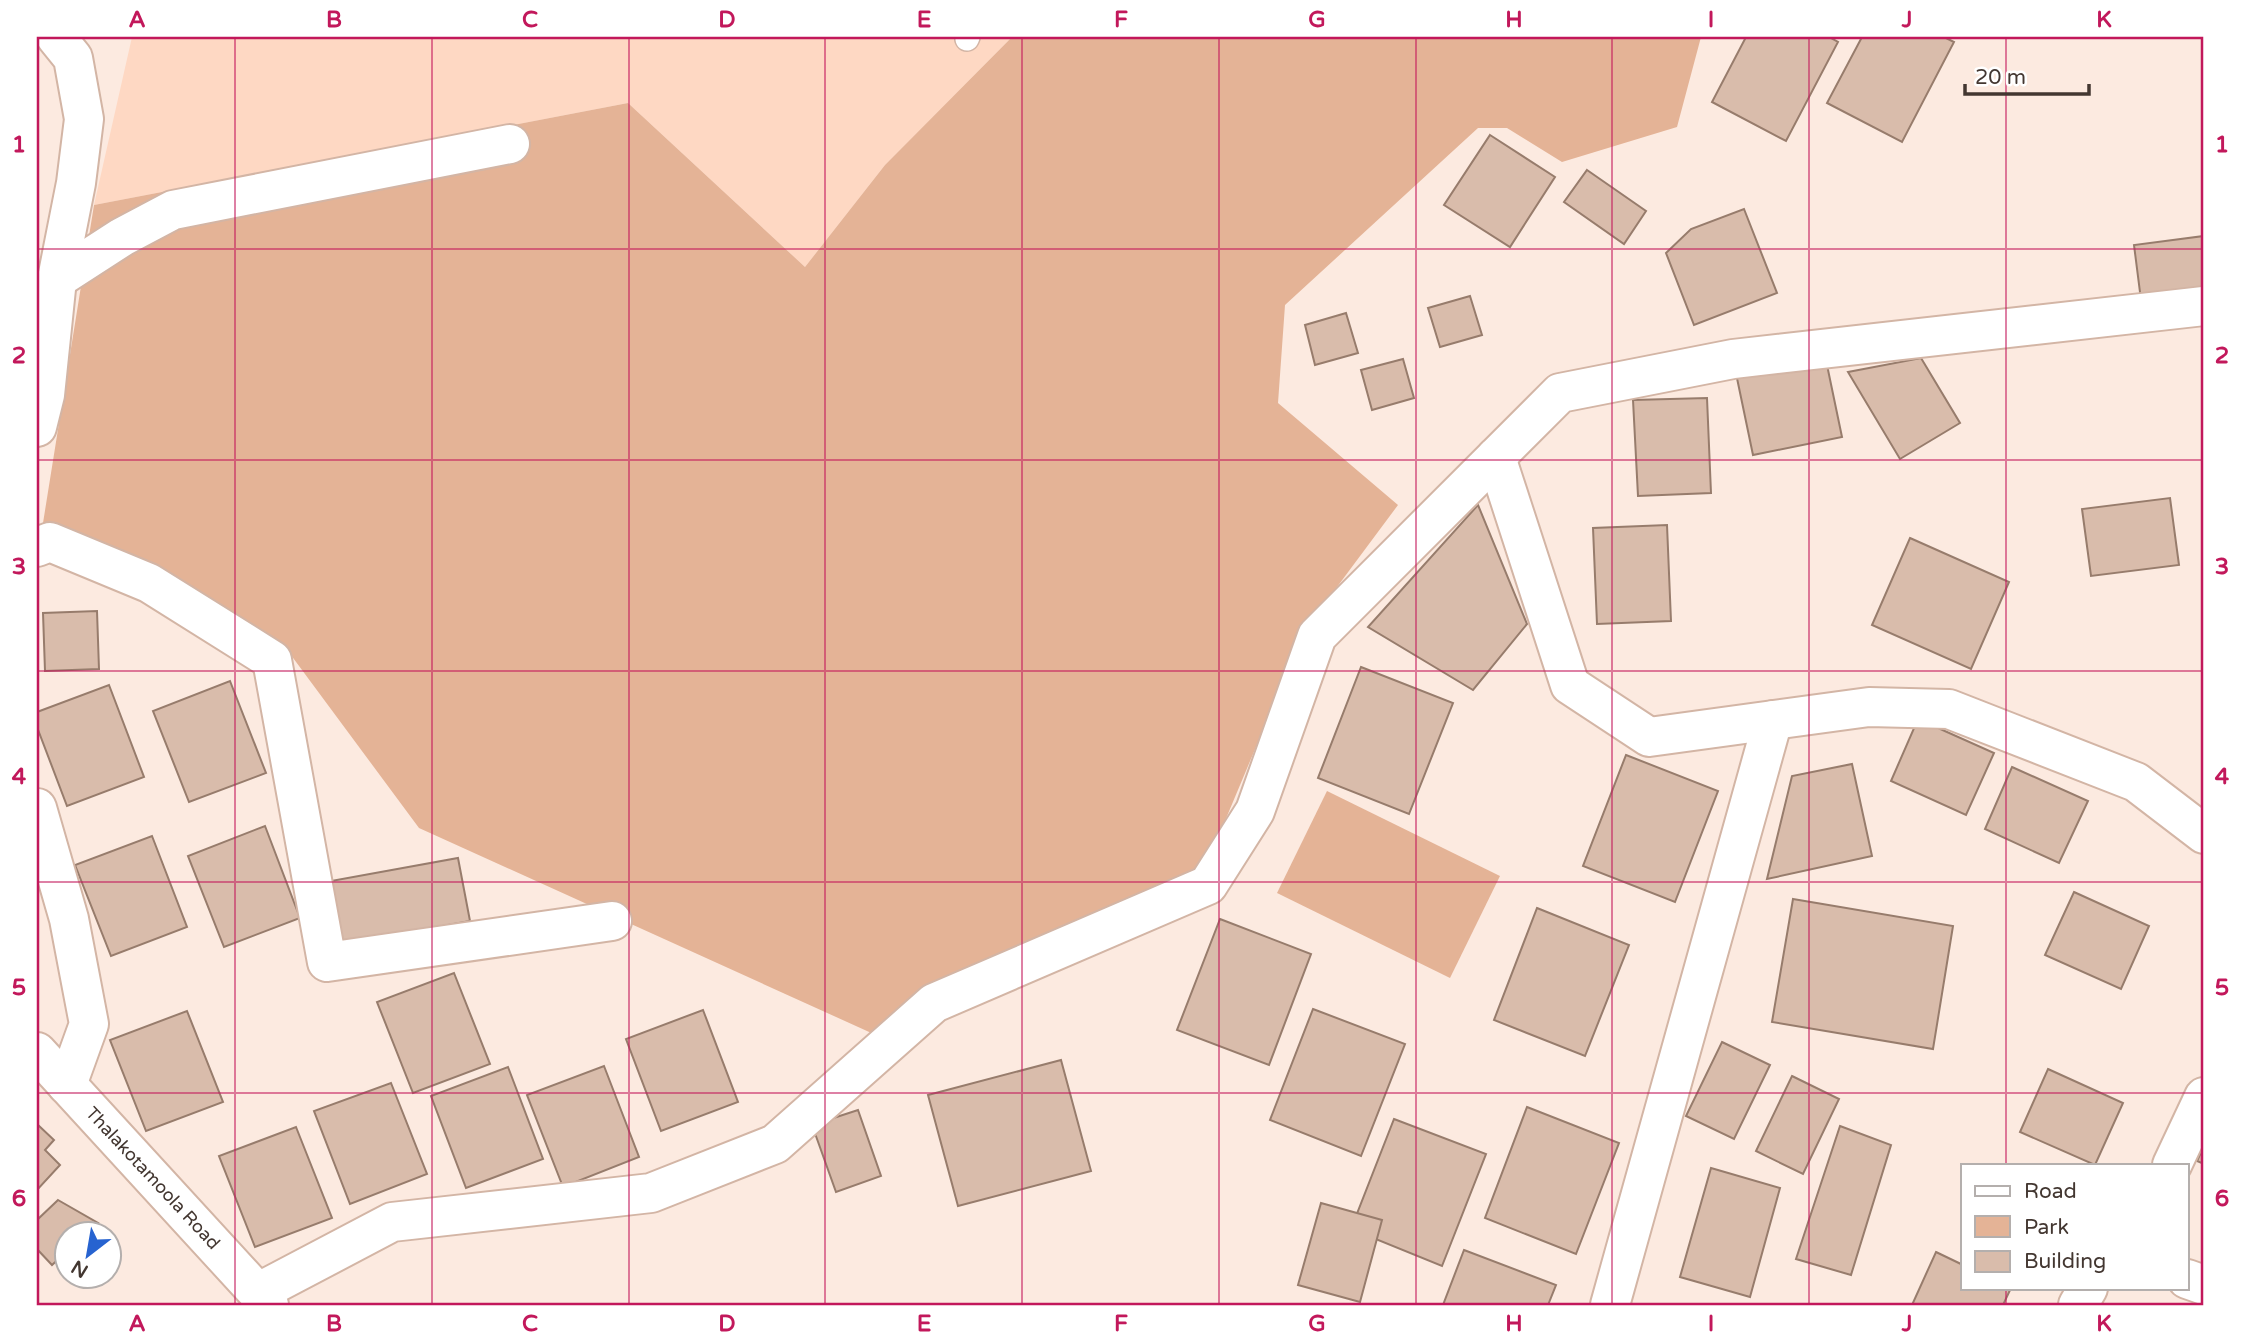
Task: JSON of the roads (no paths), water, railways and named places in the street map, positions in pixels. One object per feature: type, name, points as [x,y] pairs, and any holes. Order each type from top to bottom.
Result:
[{"type":"street","points":[[37,427],[45,395],[57,279],[76,183],[84,119],[73,58],[55,37]]},
{"type":"street","points":[[57,279],[122,237],[173,210],[510,144]]},
{"type":"street","points":[[264,1299],[392,1222],[652,1193],[775,1144],[934,1003],[1208,885],[1255,811],[1317,636],[1560,393],[1733,359],[2204,306]]},
{"type":"street","points":[[1496,457],[1570,685],[1649,737],[1869,707],[1949,709],[2136,782],[2204,834]]},
{"type":"street","points":[[37,547],[50,542],[149,583],[272,660],[327,962],[612,920]]},
{"type":"street","points":[[1610,1305],[1773,720]]},
{"type":"street","points":[[37,808],[69,919],[89,1024],[67,1085]]},
{"type":"street","name":"Thalakotamoola Road","points":[[37,1052],[264,1299]]},
{"type":"street","points":[[2172,1164],[2204,1097]]}]
